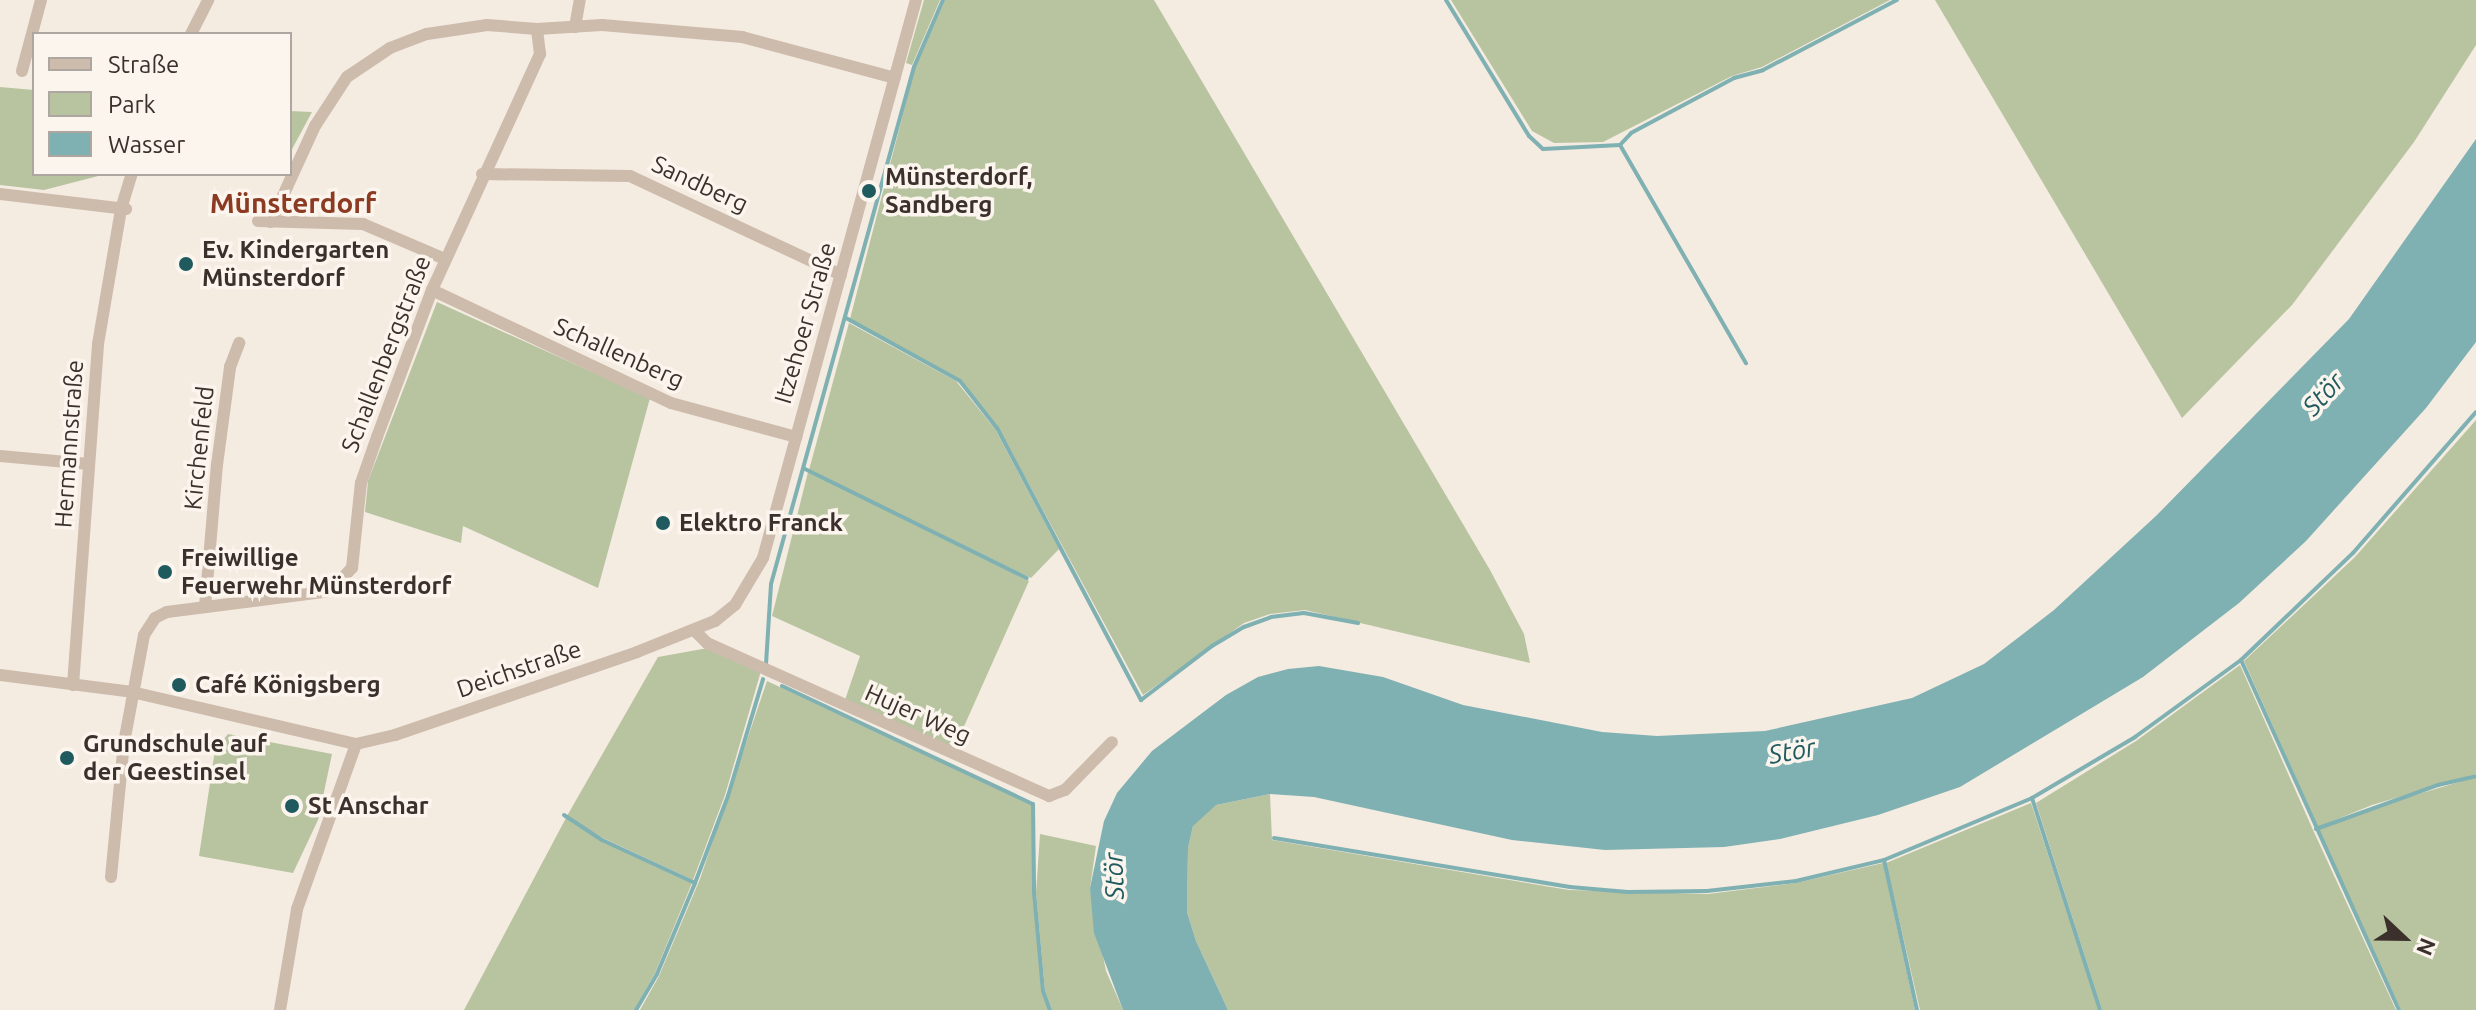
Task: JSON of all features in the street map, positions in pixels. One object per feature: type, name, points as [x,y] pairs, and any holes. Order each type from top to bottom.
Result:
[{"type":"street","points":[[32,32],[41,0]]},
{"type":"street","points":[[192,32],[208,0]]},
{"type":"street","points":[[575,27],[580,0]]},
{"type":"street","name":"Itzehoer Straße","points":[[695,631],[735,605],[750,584],[766,548],[916,0]]},
{"type":"street","points":[[292,169],[347,77],[390,48],[427,34],[487,25],[537,29],[602,25],[742,37],[895,78]]},
{"type":"street","name":"Schallenbergstraße","points":[[132,692],[141,643],[151,622],[167,612],[331,591],[342,583],[352,568],[361,483],[432,290],[482,174],[540,54],[537,29]]},
{"type":"street","points":[[22,71],[32,34]]},
{"type":"street","name":"Sandberg","points":[[482,174],[630,176],[841,275]]},
{"type":"street","name":"Hermannstraße","points":[[73,685],[98,344],[132,176]]},
{"type":"street","points":[[288,176],[264,221],[363,224],[445,259]]},
{"type":"street","points":[[0,194],[124,209]]},
{"type":"street","name":"Schallenberg","points":[[432,290],[662,399],[796,437]]},
{"type":"street","name":"Kirchenfeld","points":[[205,607],[217,465],[230,367],[239,343]]},
{"type":"street","points":[[0,456],[89,464]]},
{"type":"street","name":"Hujer Weg","points":[[695,631],[707,643],[1049,796],[1065,790],[1112,742]]},
{"type":"street","name":"Deichstraße","points":[[356,744],[409,730],[695,631]]},
{"type":"street","points":[[0,675],[132,692],[356,744],[297,909],[280,1010]]},
{"type":"street","points":[[111,877],[132,692]]},
{"type":"green space","points":[[924,0],[940,0],[912,65],[906,63]]},
{"type":"green space","points":[[945,0],[1154,0],[1490,570],[1524,634],[1530,663],[1305,610],[1270,614],[1244,623],[1143,695],[998,427],[960,379],[850,319],[915,68]]},
{"type":"green space","points":[[1451,0],[1890,0],[1762,67],[1732,76],[1603,142],[1554,143],[1532,131]]},
{"type":"green space","points":[[1935,0],[2476,0],[2476,45],[2414,142],[2292,305],[2182,418]]},
{"type":"green space","points":[[0,87],[32,90],[32,176],[98,176],[44,190],[0,185]]},
{"type":"green space","points":[[292,111],[312,112],[292,149]]},
{"type":"green space","points":[[437,302],[650,398],[598,588],[463,526],[461,543],[365,512],[368,481]]},
{"type":"green space","points":[[849,323],[956,381],[995,429],[1059,549],[1031,578],[809,470]]},
{"type":"green space","points":[[2476,420],[2476,774],[2372,805],[2318,827],[2244,661],[2355,557]]},
{"type":"green space","points":[[808,472],[1029,581],[953,751],[845,700],[860,656],[772,616]]},
{"type":"green space","points":[[708,648],[761,671],[725,795],[693,880],[603,838],[567,816],[658,657]]},
{"type":"green space","points":[[2240,665],[2396,1010],[2102,1010],[2036,803],[2136,741]]},
{"type":"green space","points":[[767,681],[1032,805],[1033,892],[1043,991],[1050,1010],[640,1010],[659,976],[700,879]]},
{"type":"green space","points":[[228,734],[332,754],[318,820],[293,873],[199,856],[215,750]]},
{"type":"green space","points":[[2476,777],[2476,1010],[2401,1010],[2318,829],[2371,808]]},
{"type":"green space","points":[[1270,794],[1272,840],[1569,890],[1708,894],[1796,883],[1883,863],[1915,1010],[1228,1010],[1196,941],[1187,912],[1188,848],[1193,826],[1202,814],[1216,805]]},
{"type":"green space","points":[[2031,803],[2099,1010],[1920,1010],[1886,863]]},
{"type":"green space","points":[[566,818],[601,841],[692,883],[655,973],[634,1010],[464,1010]]},
{"type":"green space","points":[[1040,834],[1096,846],[1090,888],[1106,971],[1123,1010],[1052,1010],[1045,991],[1036,893]]},
{"type":"water","name":"Stör","points":[[2476,139],[2476,342],[2426,408],[2306,541],[2239,603],[2143,677],[1960,787],[1878,815],[1780,839],[1724,847],[1605,850],[1512,840],[1314,797],[1270,794],[1216,805],[1193,826],[1188,848],[1187,912],[1196,941],[1228,1010],[1123,1010],[1094,933],[1090,888],[1104,821],[1117,793],[1152,751],[1226,695],[1258,677],[1288,669],[1319,666],[1383,677],[1463,705],[1602,732],[1657,736],[1765,731],[1912,698],[1984,664],[2054,610],[2157,515],[2349,319]]},
{"type":"waterway","points":[[766,664],[771,584],[914,67],[943,0]]},
{"type":"waterway","points":[[1446,0],[1529,136],[1543,149],[1620,145],[1631,133],[1734,78],[1763,70],[1897,0]]},
{"type":"waterway","points":[[1620,145],[1746,363]]},
{"type":"waterway","points":[[846,318],[960,381],[997,428],[1141,700],[1212,646],[1244,627],[1271,617],[1304,613],[1358,623]]},
{"type":"waterway","points":[[1274,838],[1570,887],[1628,892],[1707,891],[1796,881],[1884,860],[2032,798],[2135,737],[2241,660],[2353,553],[2476,412]]},
{"type":"waterway","points":[[805,469],[1027,578]]},
{"type":"waterway","points":[[2241,660],[2399,1010]]},
{"type":"waterway","points":[[636,1010],[657,974],[695,883],[728,796],[763,679]]},
{"type":"waterway","points":[[782,686],[1033,804],[1034,892],[1043,991],[1050,1010]]},
{"type":"waterway","points":[[2316,829],[2438,785],[2476,776]]},
{"type":"waterway","points":[[2032,798],[2100,1010]]},
{"type":"waterway","points":[[564,815],[602,840],[695,883]]},
{"type":"waterway","points":[[1884,860],[1917,1010]]},
{"type":"place","name":"Münsterdorf, Sandberg","points":[[869,191]]},
{"type":"place","name":"Ev. Kindergarten Münsterdorf","points":[[186,264]]},
{"type":"place","name":"Elektro Franck","points":[[663,523]]},
{"type":"place","name":"Freiwillige Feuerwehr Münsterdorf","points":[[165,572]]},
{"type":"place","name":"Café Königsberg","points":[[179,685]]},
{"type":"place","name":"Grundschule auf der Geestinsel","points":[[67,758]]},
{"type":"place","name":"St Anschar","points":[[292,806]]},
{"type":"district","name":"Münsterdorf","points":[[293,203]]}]
